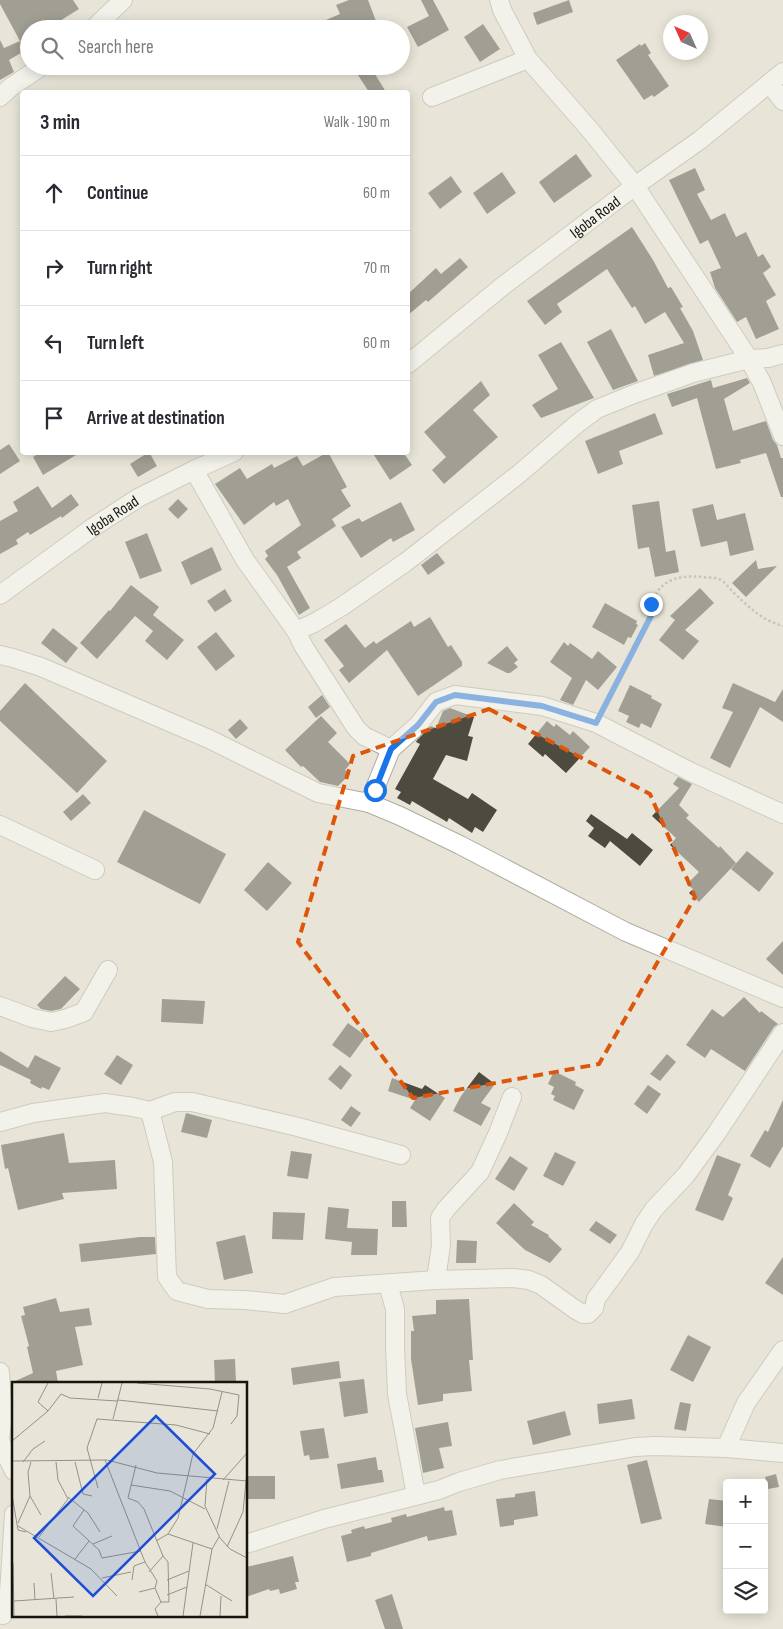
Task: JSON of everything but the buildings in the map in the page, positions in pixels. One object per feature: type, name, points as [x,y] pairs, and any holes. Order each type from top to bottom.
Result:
[{"type":"street","points":[[102,20],[123,0]]},
{"type":"street","points":[[499,0],[502,10],[528,59],[590,130],[635,186],[749,359],[762,383],[783,436]]},
{"type":"street","points":[[432,97],[528,59]]},
{"type":"street","name":"Igoba Road","points":[[410,362],[504,285],[635,186],[700,140],[783,72]]},
{"type":"street","points":[[0,97],[11,86],[28,75]]},
{"type":"street","points":[[769,83],[783,101]]},
{"type":"street","points":[[296,632],[341,607],[398,567],[498,490],[578,422],[597,409],[693,373],[749,359],[768,358],[783,354]]},
{"type":"street","name":"Igoba Road","points":[[0,595],[92,528],[138,498],[227,455]]},
{"type":"street","points":[[194,470],[245,560],[296,632],[356,728],[364,736],[391,749]]},
{"type":"street","points":[[0,655],[41,667],[210,739],[318,793],[369,803],[400,816],[460,844],[626,932],[783,998]]},
{"type":"street","points":[[369,803],[391,749],[418,725],[436,702],[455,695],[542,706],[596,723],[691,772],[783,814]]},
{"type":"street","points":[[0,825],[96,870]]},
{"type":"street","points":[[0,1006],[32,1018],[51,1022],[65,1019],[84,1012],[108,970]]},
{"type":"street","points":[[150,1112],[163,1162],[167,1277],[177,1291],[208,1299],[285,1304],[334,1287],[436,1280],[513,1278],[529,1280],[541,1285],[576,1310],[583,1314],[588,1314],[594,1308],[596,1299],[630,1252],[654,1209],[686,1175],[783,1034]]},
{"type":"street","points":[[436,1280],[441,1245],[440,1218],[480,1172],[512,1097]]},
{"type":"street","points":[[0,1122],[33,1114],[105,1103],[133,1107],[150,1112],[175,1102],[192,1102],[298,1126],[401,1155]]},
{"type":"street","points":[[388,1284],[395,1309],[397,1394],[416,1495]]},
{"type":"street","points":[[726,1448],[746,1403],[783,1350]]},
{"type":"street","points":[[0,1372],[3,1418],[0,1439],[12,1466]]},
{"type":"street","points":[[248,1543],[324,1519],[439,1490],[500,1470],[655,1446],[726,1448],[783,1453]]},
{"type":"street","points":[[6,1613],[12,1582]]},
{"type":"path","points":[[596,723],[651,616],[651,604],[660,587],[673,578],[697,576],[720,579],[758,615],[783,626]]},
{"type":"highlighted area","points":[[489,709],[650,794],[695,897],[599,1064],[413,1098],[298,942],[353,756]]},
{"type":"route","points":[[375,790],[391,749],[418,725],[436,702],[455,695],[542,706],[596,723],[651,616],[651,604]]}]
